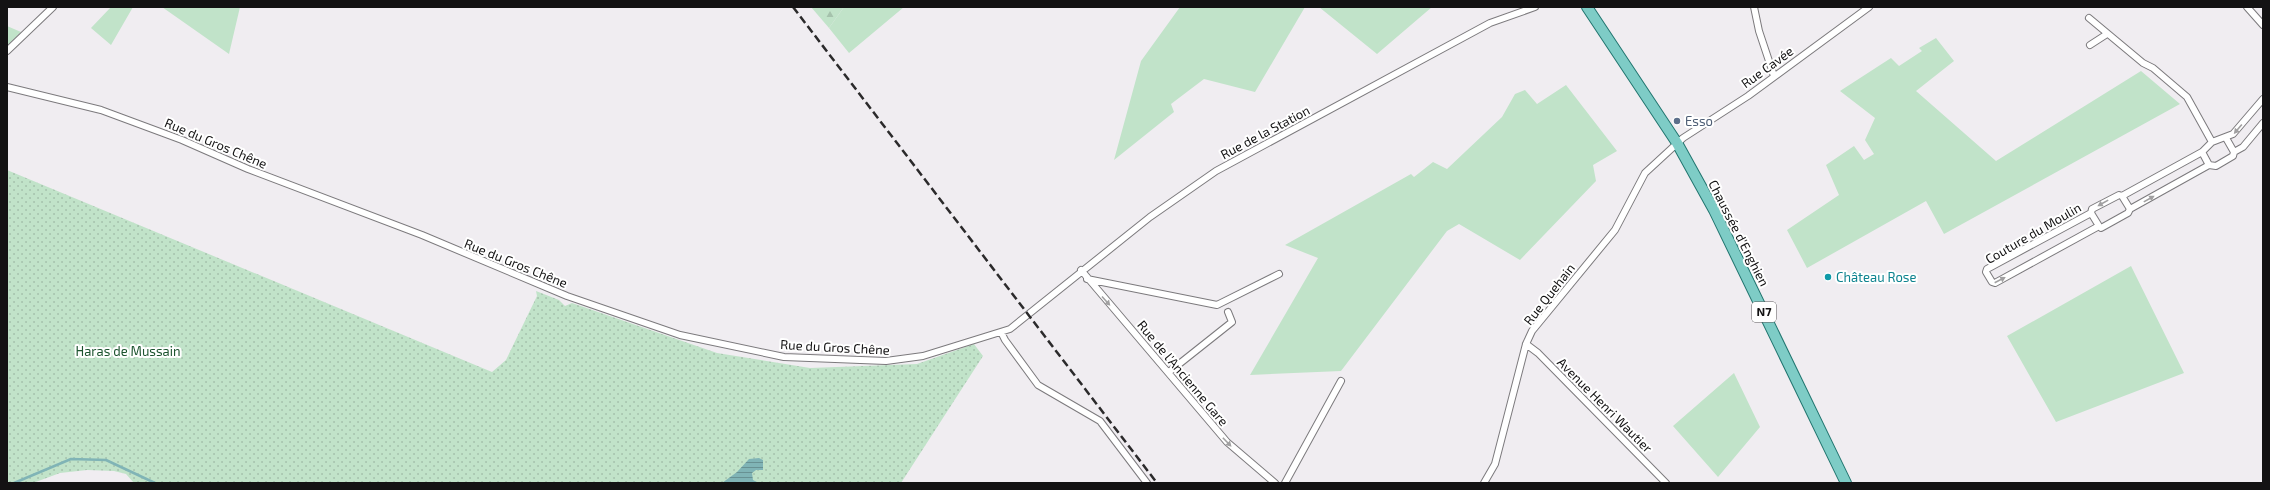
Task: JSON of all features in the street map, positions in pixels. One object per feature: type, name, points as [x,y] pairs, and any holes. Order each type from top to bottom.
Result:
[{"type":"main road","name":"Chaussée d'Enghien","points":[[1587,7],[1678,143],[1714,210],[1846,483]]},
{"type":"street","points":[[7,51],[53,7]]},
{"type":"street","name":"Rue de la Station","points":[[1028,314],[1081,270],[1150,217],[1216,171],[1490,23],[1536,7]]},
{"type":"street","points":[[1754,7],[1759,31],[1774,76]]},
{"type":"street","name":"Rue Cavée","points":[[1678,143],[1869,7]]},
{"type":"street","points":[[2247,7],[2263,25]]},
{"type":"street","points":[[2089,18],[2187,97],[2212,142]]},
{"type":"street","points":[[2090,45],[2107,34]]},
{"type":"street","name":"Rue du Gros Chêne","points":[[7,87],[107,112],[182,140],[248,169],[422,235],[567,296],[704,341],[784,357],[886,361],[923,356],[1001,332],[1010,329],[1028,314]]},
{"type":"street","name":"Couture du Moulin","points":[[2263,99],[2233,134],[2226,138],[2212,142],[2202,152],[2122,196],[2118,195],[2092,209],[2091,213],[1987,269],[1986,272],[1995,283],[2098,226],[2101,228],[2128,213],[2130,209],[2209,166],[2216,166],[2233,156],[2234,152],[2243,146],[2263,122]]},
{"type":"street","points":[[2226,138],[2234,152]]},
{"type":"street","name":"Rue Quehain","points":[[1484,483],[1495,464],[1526,344],[1538,322],[1615,230],[1645,173],[1678,143]]},
{"type":"street","points":[[2202,152],[2209,166]]},
{"type":"street","points":[[2122,196],[2130,209]]},
{"type":"street","points":[[2091,213],[2098,226]]},
{"type":"street","name":"Rue de l'Ancienne Gare","points":[[1081,270],[1087,279],[1169,372],[1227,442],[1274,483]]},
{"type":"street","points":[[1087,279],[1218,305],[1279,274]]},
{"type":"street","points":[[1169,372],[1232,322],[1228,312]]},
{"type":"street","points":[[1001,332],[1004,340],[1038,385],[1100,421],[1147,483]]},
{"type":"street","name":"Avenue Henri Wautier","points":[[1526,344],[1538,353],[1666,483]]},
{"type":"street","points":[[1285,483],[1341,381]]},
{"type":"green space","points":[[111,7],[133,7],[111,45],[91,28]]},
{"type":"green space","points":[[162,7],[240,7],[229,54]]},
{"type":"green space","points":[[811,7],[844,7],[829,28]]},
{"type":"green space","points":[[844,7],[904,7],[849,53],[829,28]]},
{"type":"green space","points":[[1180,7],[1305,7],[1255,92],[1204,79],[1171,104],[1174,112],[1114,160],[1141,61]]},
{"type":"green space","points":[[1319,7],[1432,7],[1377,54]]},
{"type":"green space","points":[[7,26],[21,32],[7,46]]},
{"type":"green space","points":[[1936,38],[1954,61],[1916,91],[1996,161],[2141,71],[2180,104],[1944,234],[1926,201],[1807,268],[1787,230],[1839,195],[1826,165],[1854,146],[1864,160],[1874,154],[1865,140],[1875,118],[1840,91],[1891,58],[1899,66],[1922,51],[1919,48]]},
{"type":"green space","points":[[1566,85],[1617,151],[1593,165],[1596,181],[1520,260],[1459,224],[1447,231],[1341,371],[1250,375],[1318,258],[1285,245],[1411,174],[1414,177],[1433,162],[1447,169],[1502,117],[1515,94],[1525,90],[1537,104]]},
{"type":"green space","name":"Haras de Mussain","points":[[7,170],[492,372],[506,360],[537,296],[536,291],[559,300],[565,306],[572,303],[717,353],[810,368],[917,364],[974,344],[983,356],[901,483],[134,483],[126,474],[114,471],[87,470],[60,473],[33,483],[7,483]]},
{"type":"green space","points":[[2131,266],[2184,373],[2056,422],[2007,336]]},
{"type":"green space","points":[[1734,373],[1760,427],[1718,477],[1673,426]]},
{"type":"water","points":[[759,458],[763,460],[763,470],[756,470],[752,473],[753,480],[759,483],[722,483],[737,472],[749,459]]},
{"type":"waterway","points":[[14,483],[71,459],[106,460],[155,483]]},
{"type":"railway","points":[[793,7],[1157,483]]},
{"type":"place","name":"Esso","points":[[1677,121]]},
{"type":"place","name":"Château Rose","points":[[1828,277]]}]
